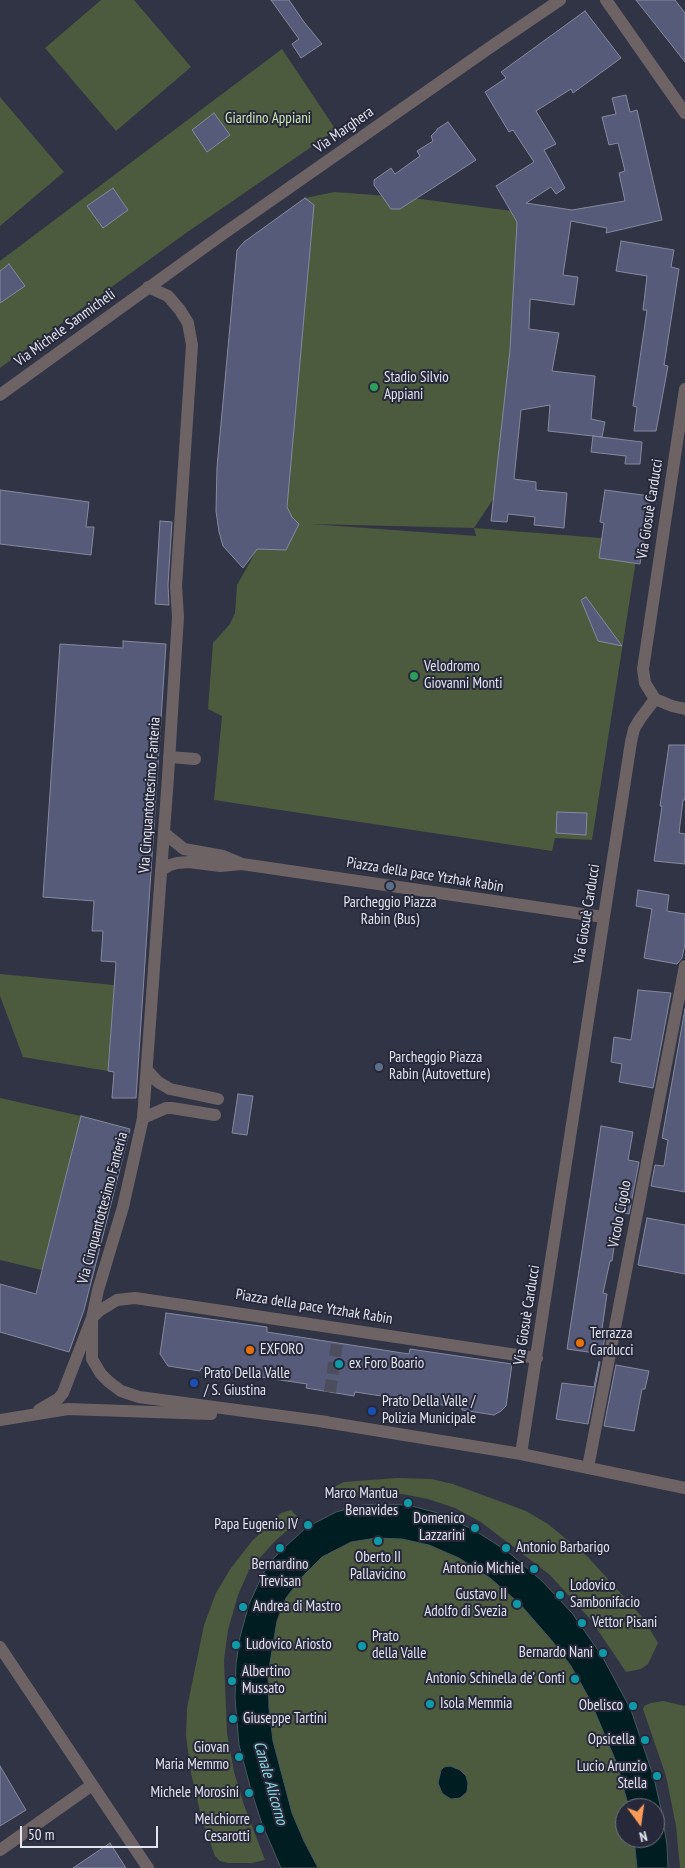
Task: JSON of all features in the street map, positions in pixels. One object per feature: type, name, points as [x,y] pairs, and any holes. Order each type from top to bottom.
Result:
[{"type":"street","name":"Via Marghera","points":[[148,287],[560,0]]},
{"type":"street","points":[[606,0],[685,113]]},
{"type":"street","name":"Via Michele Sanmicheli","points":[[0,395],[148,287]]},
{"type":"street","name":"Via Cinquantottesimo Fanteria","points":[[22,1416],[45,1408],[58,1399],[74,1365],[92,1318],[100,1282],[123,1207],[143,1118],[178,617],[176,586],[192,345],[188,322],[180,310],[168,296],[148,287]]},
{"type":"street","name":"Via Giosuè Carducci","points":[[521,1454],[631,742],[634,729],[655,699],[645,683],[643,669],[685,389]]},
{"type":"street","points":[[655,699],[685,709]]},
{"type":"street","points":[[169,757],[195,759]]},
{"type":"street","name":"Piazza della pace Ytzhak Rabin","points":[[164,833],[184,849],[223,856],[242,864]]},
{"type":"street","name":"Piazza della pace Ytzhak Rabin","points":[[161,870],[177,863],[189,862],[220,866],[242,864],[603,917]]},
{"type":"street","name":"Vicolo Cigolo","points":[[588,1468],[685,966]]},
{"type":"street","points":[[147,1070],[158,1082],[170,1090],[218,1099]]},
{"type":"street","points":[[143,1118],[166,1108],[215,1115]]},
{"type":"street","name":"Piazza della pace Ytzhak Rabin","points":[[92,1318],[99,1311],[118,1300],[135,1298],[536,1358]]},
{"type":"street","name":"Via Cinquantottesimo Fanteria","points":[[92,1318],[92,1358],[101,1374],[121,1391],[139,1397],[327,1422]]},
{"type":"street","points":[[0,1420],[68,1410],[97,1410],[208,1414],[327,1422],[521,1454],[685,1488]]},
{"type":"street","points":[[0,1427],[22,1416]]},
{"type":"street","points":[[1,1650],[148,1868]]},
{"type":"street","points":[[0,1850],[92,1785]]},
{"type":"green space","points":[[101,0],[134,0],[191,67],[116,131],[45,48]]},
{"type":"green space","name":"Giardino Appiani","points":[[282,49],[336,130],[186,233],[0,368],[0,261]]},
{"type":"green space","points":[[0,97],[64,172],[0,226]]},
{"type":"green space","points":[[335,192],[413,198],[535,214],[530,316],[516,465],[474,528],[639,541],[592,840],[555,838],[552,851],[214,800],[222,716],[208,709],[213,643],[230,624],[235,613],[237,585],[254,555],[243,568],[223,546],[216,511],[217,467],[237,250],[244,242],[305,198]],"holes":[[[311,524],[474,528],[476,536]]]},
{"type":"green space","points":[[0,974],[114,985],[108,1071],[23,1057],[0,996]]},
{"type":"green space","points":[[0,1098],[81,1116],[42,1270],[0,1260]]},
{"type":"green space","points":[[397,1478],[431,1479],[453,1484],[526,1511],[548,1524],[588,1557],[643,1618],[658,1643],[648,1664],[641,1669],[626,1672],[591,1620],[550,1575],[481,1522],[455,1508],[428,1499],[402,1494],[331,1499],[332,1488],[344,1482]]},
{"type":"green space","points":[[291,1510],[297,1516],[297,1522],[275,1541],[249,1570],[238,1595],[228,1630],[224,1660],[227,1733],[234,1772],[244,1805],[265,1860],[252,1863],[228,1863],[220,1861],[215,1856],[202,1820],[191,1773],[186,1736],[187,1708],[204,1625],[216,1593],[231,1568],[252,1541],[281,1513]]},
{"type":"green space","name":"Isola Memmia","points":[[376,1538],[402,1539],[429,1545],[459,1558],[490,1578],[520,1604],[571,1666],[590,1700],[617,1764],[626,1798],[615,1798],[615,1848],[635,1848],[637,1868],[318,1868],[292,1813],[273,1741],[268,1675],[277,1621],[286,1598],[302,1577],[322,1557],[351,1542]]},
{"type":"green space","points":[[663,1701],[685,1706],[685,1868],[680,1868],[676,1826],[666,1776],[643,1709],[644,1706],[651,1703]]},
{"type":"water","name":"Canale Alicorno","points":[[363,1505],[408,1505],[438,1513],[474,1530],[507,1551],[542,1581],[572,1613],[602,1656],[631,1710],[654,1778],[659,1798],[626,1798],[617,1764],[590,1700],[571,1666],[520,1604],[490,1578],[459,1558],[429,1545],[402,1539],[376,1538],[351,1542],[322,1557],[302,1577],[286,1598],[277,1621],[268,1675],[273,1741],[292,1813],[318,1868],[281,1868],[262,1824],[239,1745],[235,1698],[236,1664],[240,1637],[249,1604],[269,1563],[307,1527],[336,1512]]},
{"type":"water","points":[[450,1766],[460,1770],[466,1776],[468,1783],[467,1792],[460,1798],[451,1799],[446,1796],[442,1793],[438,1783],[441,1770],[444,1767]]},
{"type":"water","points":[[665,1833],[668,1868],[637,1868],[635,1848],[665,1848]]},
{"type":"building","points":[[271,0],[289,0],[322,44],[301,58],[292,44],[299,39]]},
{"type":"building","points":[[636,0],[675,0],[685,13],[685,62]]},
{"type":"building","points":[[585,11],[621,58],[573,93],[571,89],[536,111],[556,144],[544,150],[565,188],[556,194],[551,187],[526,203],[572,210],[625,201],[619,173],[625,171],[618,143],[609,145],[602,117],[616,114],[612,98],[626,95],[630,112],[637,110],[662,220],[606,233],[607,228],[571,221],[563,275],[578,277],[574,305],[530,299],[529,329],[559,333],[552,371],[595,376],[591,419],[605,422],[602,437],[548,431],[550,405],[521,410],[514,479],[536,482],[536,490],[567,493],[564,528],[534,525],[535,517],[508,514],[507,522],[491,521],[510,350],[517,222],[496,186],[534,162],[513,130],[509,132],[485,92],[506,78],[501,72]]},
{"type":"building","points":[[214,113],[230,135],[207,152],[192,130]]},
{"type":"building","points":[[448,122],[476,160],[400,209],[391,209],[374,185],[374,180],[391,168],[395,174],[420,156],[417,151],[433,141],[431,136],[437,129]]},
{"type":"building","points":[[113,188],[128,210],[103,228],[87,206]]},
{"type":"building","points":[[305,198],[314,205],[287,507],[292,517],[299,524],[286,550],[257,549],[243,568],[223,546],[216,511],[217,467],[237,250],[244,242]]},
{"type":"building","points":[[621,241],[674,250],[671,267],[679,269],[664,365],[668,366],[656,431],[634,431],[637,407],[633,406],[647,310],[643,310],[647,276],[616,271]]},
{"type":"building","points":[[9,264],[25,286],[0,303],[0,271]]},
{"type":"building","points":[[593,436],[642,442],[640,464],[625,464],[626,456],[591,452]]},
{"type":"building","points":[[0,490],[89,502],[86,527],[94,527],[91,555],[0,544]]},
{"type":"building","points":[[605,490],[650,496],[640,564],[599,558],[604,523],[600,522]]},
{"type":"building","points":[[160,521],[172,522],[168,585],[169,605],[155,604]]},
{"type":"building","points":[[586,597],[622,646],[598,641],[581,600]]},
{"type":"building","points":[[123,641],[166,644],[136,1098],[112,1098],[114,1072],[108,1071],[116,962],[101,961],[103,931],[92,931],[94,901],[43,897],[60,644],[123,648]]},
{"type":"building","points":[[669,745],[685,745],[685,800],[683,800],[679,833],[685,834],[685,864],[654,861]]},
{"type":"building","points":[[557,812],[587,813],[586,835],[556,833]]},
{"type":"building","points":[[638,890],[669,895],[667,911],[685,914],[685,944],[682,958],[677,964],[644,958],[652,909],[636,906]]},
{"type":"building","points":[[638,990],[671,993],[653,1088],[619,1082],[622,1064],[611,1062],[614,1037],[631,1040]]},
{"type":"building","points":[[685,1009],[685,1192],[651,1186],[655,1165],[664,1166],[668,1140],[662,1138]]},
{"type":"building","points":[[238,1094],[253,1096],[247,1135],[232,1133]]},
{"type":"building","points":[[81,1116],[130,1129],[84,1310],[69,1352],[0,1332],[0,1284],[36,1294]]},
{"type":"building","points":[[601,1126],[633,1132],[628,1160],[639,1162],[629,1214],[619,1212],[612,1261],[610,1261],[603,1293],[607,1294],[601,1336],[605,1337],[602,1354],[567,1349]]},
{"type":"building","points":[[647,1218],[685,1225],[685,1274],[638,1265]]},
{"type":"building","name":"ex Foro Boario","points":[[166,1313],[267,1327],[267,1332],[409,1354],[410,1349],[512,1364],[506,1406],[494,1415],[462,1410],[462,1408],[355,1392],[354,1396],[306,1388],[307,1384],[201,1368],[200,1371],[168,1366],[160,1354]]},
{"type":"building","points":[[599,1362],[588,1424],[556,1419],[562,1383],[594,1387]]},
{"type":"building","points":[[616,1365],[649,1371],[645,1389],[642,1389],[634,1431],[604,1426]]},
{"type":"building","points":[[0,1766],[26,1810],[0,1826]]},
{"type":"building","points":[[110,1843],[126,1868],[73,1868]]},
{"type":"tunnel","points":[[330,1392],[337,1343]]},
{"type":"place","name":"Stadio Silvio Appiani","points":[[374,387]]},
{"type":"place","name":"Velodromo Giovanni Monti","points":[[414,676]]},
{"type":"place","name":"Parcheggio Piazza Rabin (Bus)","points":[[390,886]]},
{"type":"place","name":"Parcheggio Piazza Rabin (Autovetture)","points":[[379,1067]]},
{"type":"place","name":"Terrazza Carducci","points":[[580,1343]]},
{"type":"place","name":"EXFORO","points":[[250,1350]]},
{"type":"place","name":"ex Foro Boario","points":[[339,1364]]},
{"type":"place","name":"Prato Della Valle / S. Giustina","points":[[194,1383]]},
{"type":"place","name":"Prato Della Valle / Polizia Municipale","points":[[372,1411]]},
{"type":"place","name":"Marco Mantua Benavides","points":[[408,1503]]},
{"type":"place","name":"Papa Eugenio IV","points":[[308,1525]]},
{"type":"place","name":"Domenico Lazzarini","points":[[475,1528]]},
{"type":"place","name":"Oberto II Pallavicino","points":[[378,1541]]},
{"type":"place","name":"Bernardino Trevisan","points":[[280,1548]]},
{"type":"place","name":"Antonio Barbarigo","points":[[506,1548]]},
{"type":"place","name":"Antonio Michiel","points":[[534,1569]]},
{"type":"place","name":"Lodovico Sambonifacio","points":[[560,1595]]},
{"type":"place","name":"Gustavo II Adolfo di Svezia","points":[[517,1604]]},
{"type":"place","name":"Andrea di Mastro","points":[[243,1607]]},
{"type":"place","name":"Vettor Pisani","points":[[582,1623]]},
{"type":"place","name":"Ludovico Ariosto","points":[[236,1645]]},
{"type":"place","name":"Prato della Valle","points":[[362,1646]]},
{"type":"place","name":"Bernardo Nani","points":[[603,1653]]},
{"type":"place","name":"Antonio Schinella de’ Conti","points":[[575,1679]]},
{"type":"place","name":"Albertino Mussato","points":[[232,1681]]},
{"type":"place","name":"Isola Memmia","points":[[430,1704]]},
{"type":"place","name":"Obelisco","points":[[633,1706]]},
{"type":"place","name":"Giuseppe Tartini","points":[[233,1719]]},
{"type":"place","name":"Opsicella","points":[[645,1740]]},
{"type":"place","name":"Giovan Maria Memmo","points":[[239,1757]]},
{"type":"place","name":"Lucio Arunzio Stella","points":[[657,1776]]},
{"type":"place","name":"Michele Morosini","points":[[249,1793]]},
{"type":"place","name":"Melchiorre Cesarotti","points":[[260,1829]]}]
